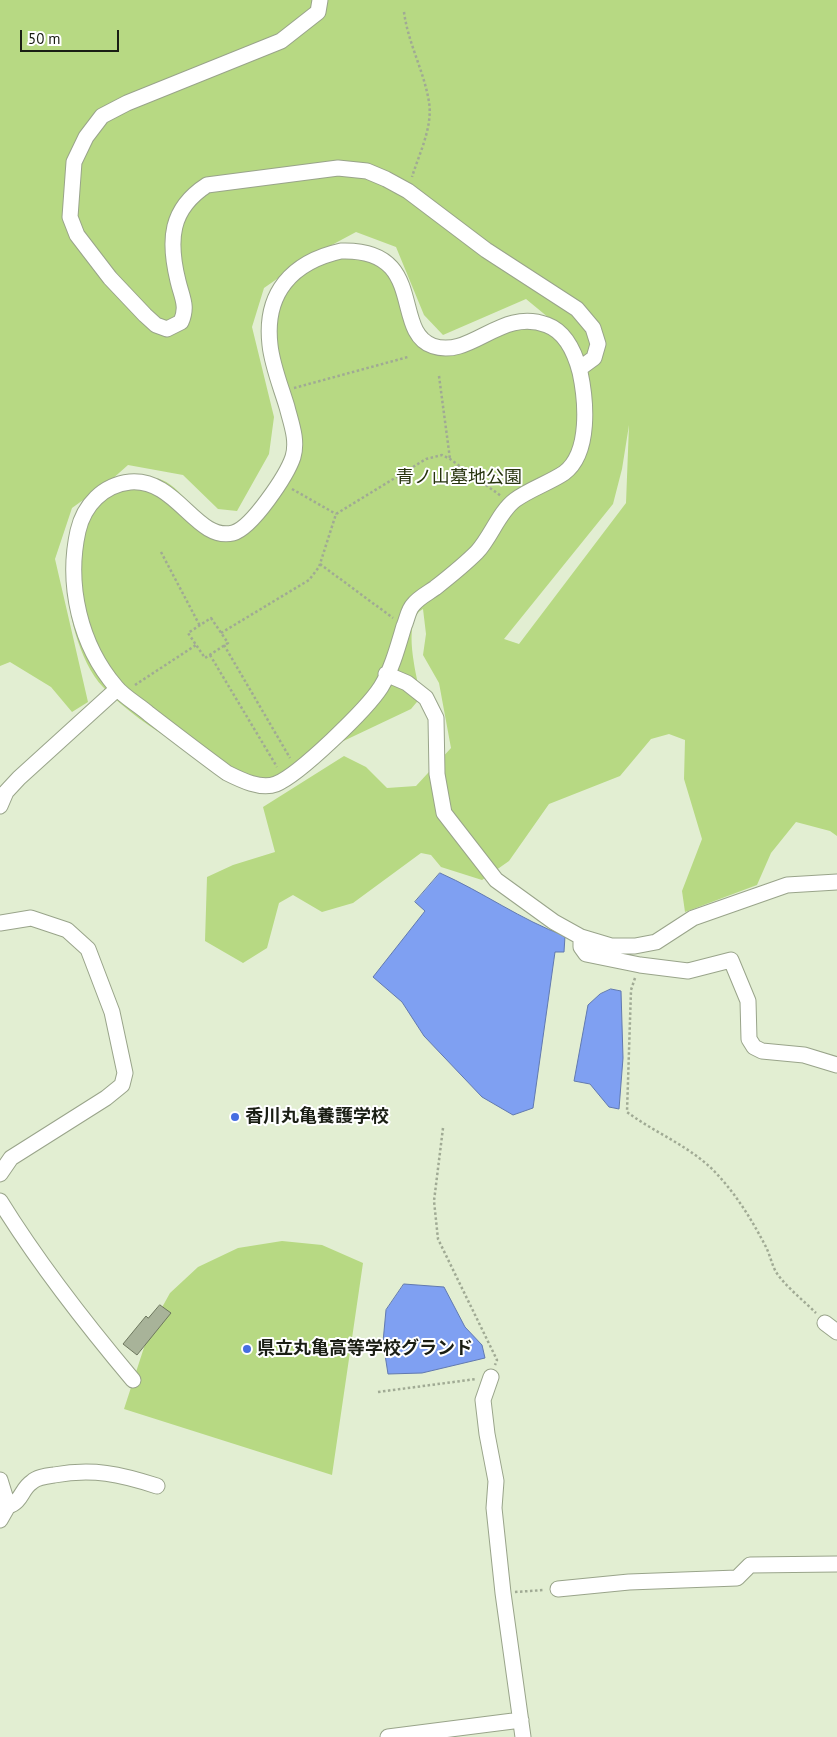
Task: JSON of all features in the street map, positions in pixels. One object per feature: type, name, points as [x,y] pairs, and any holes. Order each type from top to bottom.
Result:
[{"type":"street","points":[[320,0],[318,12],[281,41],[127,103],[102,116],[86,137],[74,162],[70,218],[76,235],[110,278],[145,315],[156,325],[168,329],[181,322],[186,311],[177,279],[173,248],[176,217],[193,193],[207,184],[338,168],[367,171],[408,191],[486,250],[577,309],[593,328],[598,344],[594,358],[579,369]]},
{"type":"street","points":[[360,250],[387,261],[403,288],[421,340],[434,347],[452,349],[514,321],[534,320],[550,326],[562,334],[574,352],[585,400],[584,429],[579,450],[566,471],[511,504],[479,550],[457,571],[411,606],[380,687],[346,725],[297,770],[274,785],[248,783],[227,773],[120,691],[94,657],[85,636],[76,599],[74,550],[82,517],[94,499],[110,488],[129,482],[145,482],[158,486],[169,493],[202,524],[220,532],[233,533],[244,526],[266,504],[293,457],[295,438],[282,391],[270,346],[269,323],[273,302],[282,284],[309,261],[341,251],[360,250]]},
{"type":"street","points":[[386,674],[407,683],[426,698],[436,718],[437,774],[444,814],[496,880],[554,922],[581,937],[611,946],[634,946],[656,942],[693,918],[787,885],[837,882]]},
{"type":"street","points":[[0,806],[6,792],[19,778],[120,691]]},
{"type":"street","points":[[0,923],[31,918],[67,930],[88,949],[112,1012],[125,1073],[122,1085],[106,1098],[11,1158],[0,1174]]},
{"type":"street","points":[[581,937],[581,947],[586,954],[640,965],[688,971],[731,960],[748,1002],[749,1039],[754,1047],[762,1051],[804,1055],[837,1065]]},
{"type":"street","points":[[0,1201],[97,1338],[133,1380]]},
{"type":"street","points":[[491,1377],[483,1400],[487,1434],[496,1480],[494,1508],[503,1593],[523,1737]]},
{"type":"street","points":[[0,1520],[8,1506],[16,1504],[31,1482],[45,1476],[74,1471],[104,1471],[157,1486]]},
{"type":"street","points":[[0,1480],[8,1506]]},
{"type":"street","points":[[558,1589],[629,1582],[737,1578],[750,1565],[837,1564]]},
{"type":"street","points":[[388,1737],[477,1731],[521,1720]]},
{"type":"path","points":[[404,12],[406,29],[430,103],[429,126],[408,191]]},
{"type":"path","points":[[282,391],[408,357]]},
{"type":"path","points":[[439,376],[450,459]]},
{"type":"path","points":[[221,633],[309,580],[320,564],[336,514],[426,459],[442,455],[450,459],[511,504]]},
{"type":"path","points":[[279,482],[336,514]]},
{"type":"path","points":[[161,552],[200,626]]},
{"type":"path","points":[[320,564],[404,627]]},
{"type":"path","points":[[211,618],[221,633],[228,643],[205,658],[188,633],[211,618]]},
{"type":"path","points":[[120,691],[196,645]]},
{"type":"path","points":[[224,645],[297,770]]},
{"type":"path","points":[[210,654],[284,779]]},
{"type":"path","points":[[640,965],[630,990],[627,1112],[646,1126],[687,1148],[713,1170],[732,1191],[752,1220],[776,1271],[831,1328]]},
{"type":"path","points":[[378,1392],[491,1377],[497,1360],[438,1239],[434,1201],[444,1128]]},
{"type":"path","points":[[503,1593],[558,1589]]},
{"type":"green space","name":"青ノ山墓地公園","points":[[0,0],[837,0],[837,836],[830,831],[796,822],[771,853],[757,885],[685,912],[682,891],[702,839],[684,779],[685,740],[669,734],[651,739],[620,776],[549,804],[509,861],[482,880],[441,867],[431,855],[421,853],[353,903],[322,912],[293,895],[279,903],[267,948],[243,963],[205,941],[207,877],[233,865],[275,852],[263,807],[344,756],[366,767],[387,788],[416,786],[451,748],[439,683],[423,655],[426,634],[423,609],[416,615],[412,636],[412,650],[421,697],[411,709],[335,745],[266,791],[201,757],[159,732],[120,703],[94,676],[75,633],[71,617],[68,586],[71,555],[90,495],[72,508],[55,559],[88,702],[72,712],[51,687],[10,662],[0,666]],"holes":[[[356,232],[396,247],[424,315],[443,335],[526,299],[549,318],[535,314],[519,316],[454,342],[429,339],[423,330],[406,275],[393,258],[373,248],[362,246],[338,248],[315,254]],[[284,274],[273,291],[266,307],[263,337],[269,368],[284,414],[288,447],[285,459],[278,473],[253,510],[237,524],[222,526],[212,523],[203,517],[179,492],[162,480],[143,477],[110,481],[128,465],[183,475],[218,509],[237,511],[269,454],[274,417],[252,327],[264,288]],[[629,425],[626,503],[519,644],[504,639],[613,504],[622,469]]]},
{"type":"green space","name":"県立丸亀高等学校グランド","points":[[282,1241],[322,1245],[363,1263],[332,1475],[124,1409],[150,1329],[170,1293],[198,1267],[238,1248]]},
{"type":"water","points":[[440,873],[533,922],[565,936],[564,952],[555,952],[533,1108],[513,1115],[482,1097],[424,1036],[402,1002],[373,977],[425,911],[415,902]]},
{"type":"water","points":[[611,989],[621,991],[623,1058],[619,1109],[609,1107],[590,1084],[574,1081],[588,1005],[600,994]]},
{"type":"water","points":[[404,1284],[444,1287],[465,1327],[482,1345],[485,1358],[422,1373],[388,1374],[383,1342],[386,1310]]},
{"type":"building","points":[[160,1305],[171,1313],[137,1355],[123,1344],[146,1316],[148,1318]]},
{"type":"place","name":"香川丸亀養護学校","points":[[235,1117]]},
{"type":"place","name":"県立丸亀高等学校グランド","points":[[247,1349]]}]
